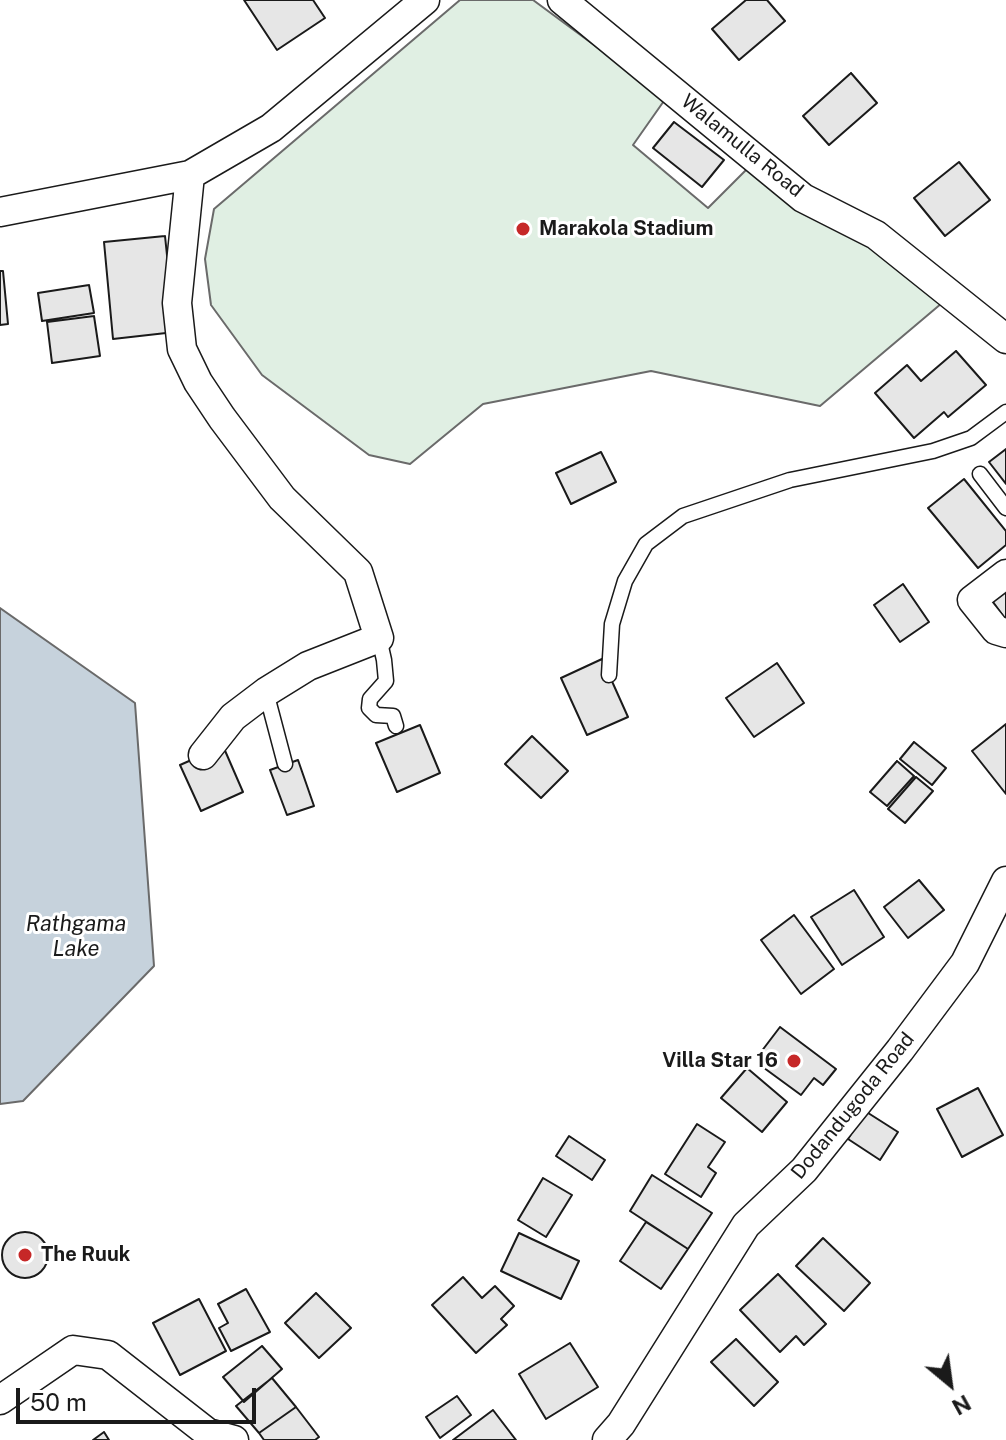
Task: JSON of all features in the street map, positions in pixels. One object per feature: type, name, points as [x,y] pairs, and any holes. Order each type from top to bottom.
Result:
[{"type":"street","points":[[0,212],[190,175],[271,128],[425,0]]},
{"type":"street","name":"Walamulla Road","points":[[562,0],[803,198],[876,235],[1006,339]]},
{"type":"street","points":[[190,175],[177,303],[182,349],[198,382],[222,418],[282,498],[358,572],[379,638],[308,666],[266,692],[233,717],[203,755]]},
{"type":"street","points":[[1006,574],[972,600],[996,630],[1006,633]]},
{"type":"street","name":"Dodandugoda Road","points":[[607,1440],[621,1424],[746,1225],[804,1170],[965,963],[1006,881]]},
{"type":"street","points":[[0,1400],[73,1350],[108,1355],[208,1433],[234,1440]]},
{"type":"lane","points":[[609,675],[612,624],[625,581],[646,544],[683,516],[790,480],[933,451],[971,438],[1006,412]]},
{"type":"lane","points":[[980,474],[1006,508]]},
{"type":"lane","points":[[379,638],[386,681],[370,699],[369,708],[376,715],[393,716],[396,726]]},
{"type":"lane","points":[[266,692],[285,764]]},
{"type":"green space","name":"Marakola Stadium","points":[[460,0],[533,0],[666,98],[633,145],[708,208],[750,166],[868,245],[942,303],[820,406],[651,371],[483,404],[410,464],[369,455],[262,375],[211,305],[205,259],[214,209]]},
{"type":"water","name":"Rathgama Lake","points":[[0,608],[135,703],[154,966],[23,1101],[0,1104]]},
{"type":"building","points":[[244,0],[313,0],[325,18],[277,50]]},
{"type":"building","points":[[746,0],[767,0],[785,21],[739,60],[712,29]]},
{"type":"building","points":[[851,73],[877,103],[829,145],[803,116]]},
{"type":"building","points":[[674,122],[724,160],[702,187],[653,148]]},
{"type":"building","points":[[959,162],[990,200],[945,236],[914,198]]},
{"type":"building","points":[[165,236],[175,332],[113,339],[104,242]]},
{"type":"building","points":[[0,271],[3,271],[8,324],[0,325]]},
{"type":"building","points":[[89,285],[94,313],[42,321],[38,293]]},
{"type":"building","points":[[94,316],[100,356],[52,363],[47,322]]},
{"type":"building","points":[[956,351],[986,385],[948,417],[944,412],[914,438],[875,393],[907,365],[921,381]]},
{"type":"building","points":[[1006,449],[1006,484],[989,462]]},
{"type":"building","points":[[601,452],[616,482],[571,504],[556,473]]},
{"type":"building","points":[[964,479],[1006,531],[1006,545],[978,568],[928,508]]},
{"type":"building","points":[[1006,582],[1006,620],[988,595]]},
{"type":"building","points":[[903,584],[929,622],[900,642],[874,605]]},
{"type":"building","points":[[602,659],[628,717],[587,735],[561,678]]},
{"type":"building","points":[[777,663],[804,703],[754,737],[726,698]]},
{"type":"building","points":[[1006,724],[1006,794],[972,751]]},
{"type":"building","points":[[420,725],[440,773],[397,792],[376,743]]},
{"type":"building","points":[[532,736],[568,771],[541,798],[505,764]]},
{"type":"building","points":[[914,742],[946,768],[932,785],[900,759]]},
{"type":"building","points":[[223,746],[243,792],[201,811],[180,765]]},
{"type":"building","points":[[298,760],[314,806],[287,815],[270,770]]},
{"type":"building","points":[[897,761],[914,776],[887,806],[870,792]]},
{"type":"building","points":[[916,777],[933,791],[905,823],[888,809]]},
{"type":"building","points":[[919,880],[944,910],[908,938],[884,907]]},
{"type":"building","points":[[854,890],[884,937],[842,965],[811,917]]},
{"type":"building","points":[[794,915],[834,969],[801,994],[761,940]]},
{"type":"building","name":"Villa Star 16","points":[[780,1027],[836,1069],[823,1085],[814,1078],[801,1095],[760,1065],[766,1056],[761,1052]]},
{"type":"building","points":[[747,1068],[787,1102],[762,1132],[721,1098]]},
{"type":"building","points":[[978,1088],[1003,1135],[962,1157],[937,1109]]},
{"type":"building","points":[[865,1111],[898,1132],[880,1160],[848,1139]]},
{"type":"building","points":[[697,1124],[725,1142],[708,1167],[716,1173],[701,1197],[665,1174]]},
{"type":"building","points":[[569,1136],[605,1160],[592,1180],[556,1156]]},
{"type":"building","points":[[652,1175],[712,1213],[688,1249],[630,1211]]},
{"type":"building","points":[[543,1178],[572,1195],[546,1237],[518,1220]]},
{"type":"building","points":[[646,1222],[688,1249],[661,1289],[620,1261]]},
{"type":"building","name":"The Ruuk","points":[[25,1232],[41,1239],[48,1255],[41,1271],[25,1278],[9,1271],[2,1255],[9,1239]]},
{"type":"building","points":[[519,1233],[579,1261],[561,1299],[501,1271]]},
{"type":"building","points":[[823,1238],[870,1283],[844,1311],[796,1266]]},
{"type":"building","points":[[778,1274],[826,1324],[804,1345],[796,1336],[780,1352],[740,1310]]},
{"type":"building","points":[[463,1277],[482,1298],[495,1286],[514,1306],[501,1319],[507,1325],[476,1353],[432,1305]]},
{"type":"building","points":[[246,1289],[270,1332],[231,1351],[219,1328],[228,1323],[218,1304]]},
{"type":"building","points":[[316,1293],[351,1328],[319,1358],[285,1323]]},
{"type":"building","points":[[199,1299],[226,1351],[180,1375],[153,1323]]},
{"type":"building","points":[[736,1339],[778,1382],[754,1406],[711,1362]]},
{"type":"building","points":[[570,1343],[598,1387],[546,1419],[519,1374]]},
{"type":"building","points":[[262,1346],[282,1369],[244,1402],[223,1377]]},
{"type":"building","points":[[272,1378],[296,1407],[259,1433],[236,1406]]},
{"type":"building","points":[[457,1396],[471,1415],[440,1438],[426,1417]]},
{"type":"building","points":[[296,1407],[319,1437],[315,1440],[264,1440],[259,1433]]},
{"type":"building","points":[[493,1410],[516,1440],[453,1440]]},
{"type":"building","points":[[104,1432],[109,1440],[93,1440]]},
{"type":"place","name":"Marakola Stadium","points":[[523,229]]},
{"type":"place","name":"Villa Star 16","points":[[794,1061]]},
{"type":"place","name":"The Ruuk","points":[[25,1255]]}]
